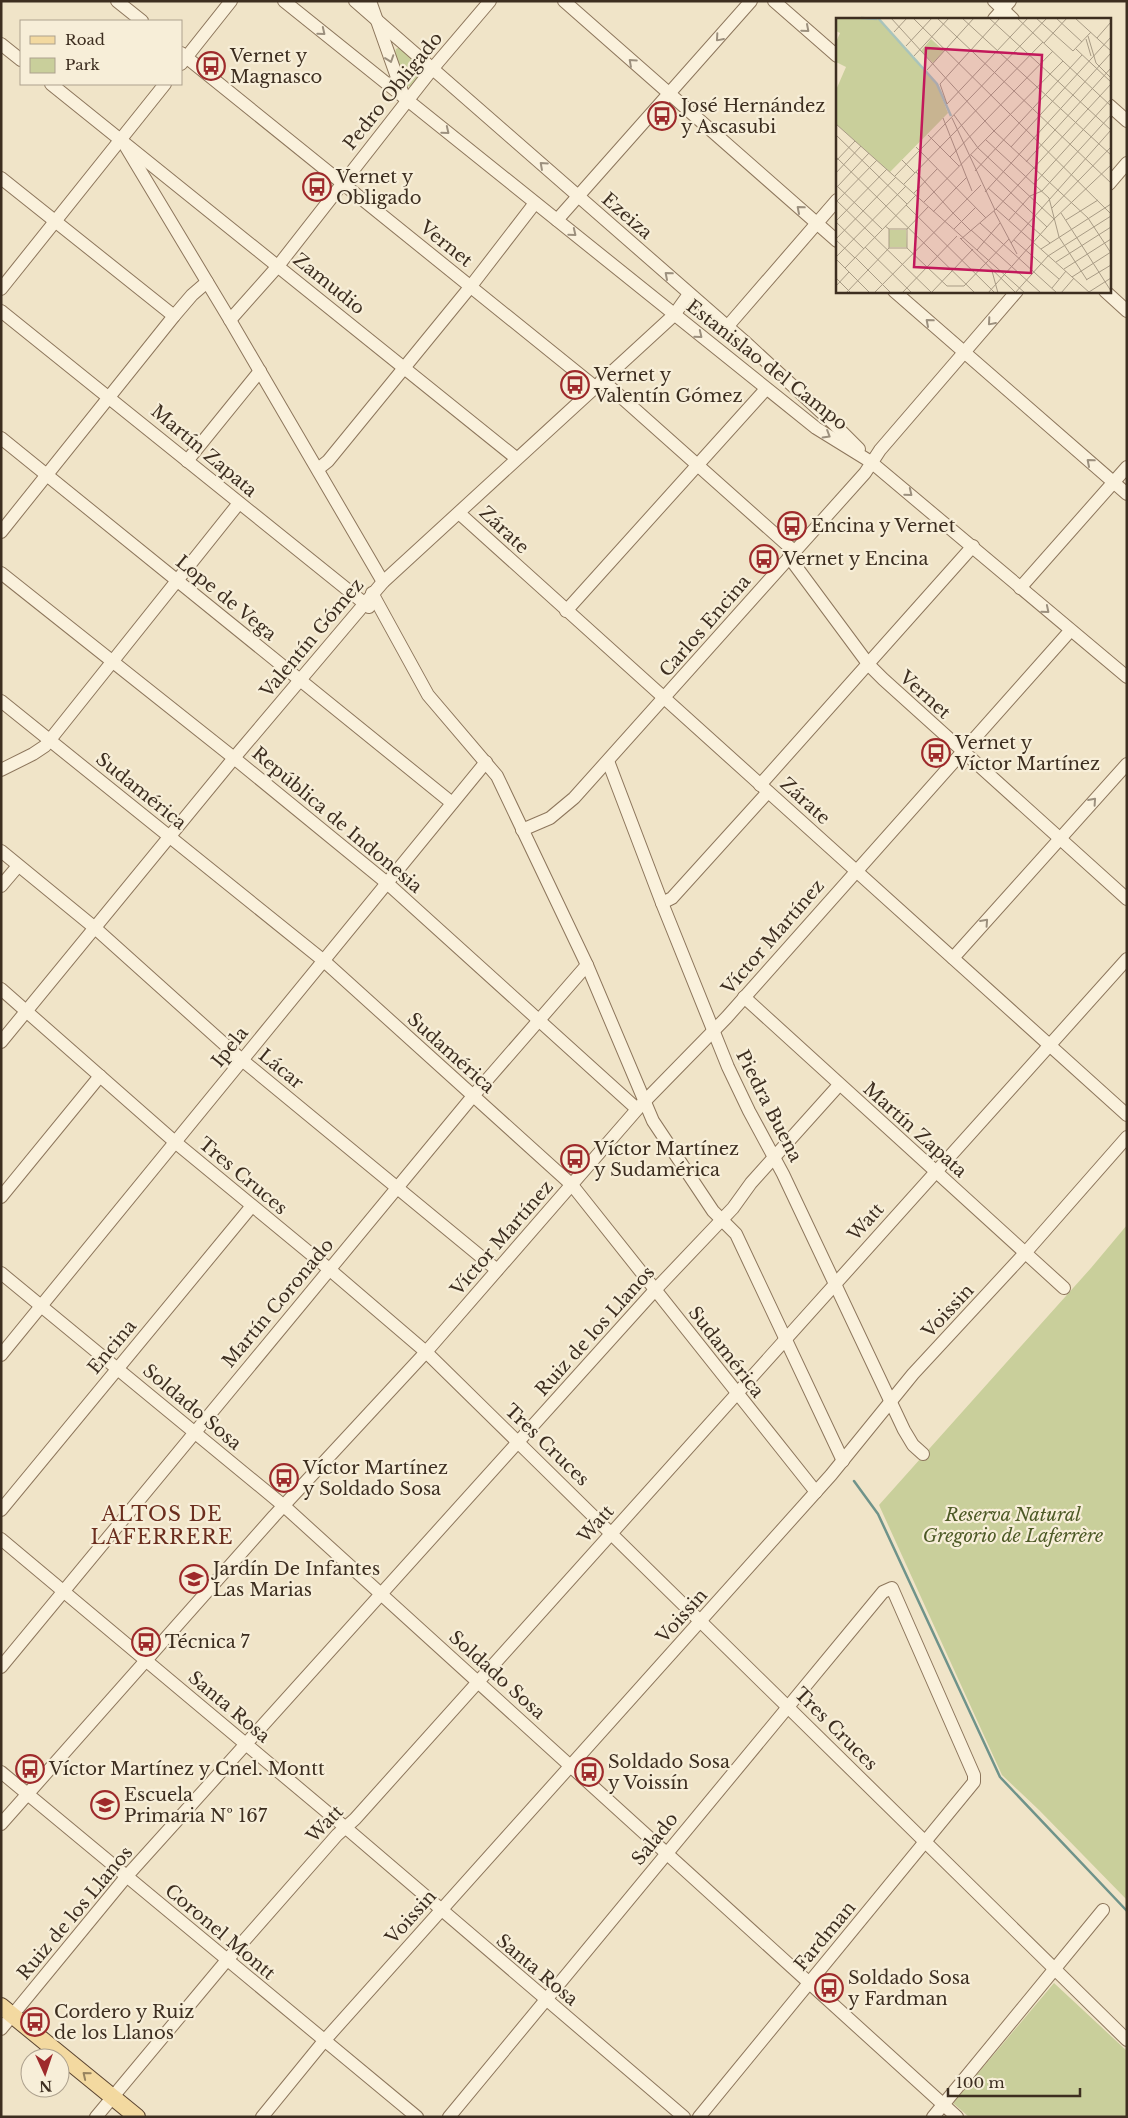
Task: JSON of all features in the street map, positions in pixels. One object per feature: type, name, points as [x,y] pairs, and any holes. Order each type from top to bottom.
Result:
[{"type":"main road","points":[[7,2010],[137,2117]]},
{"type":"street","points":[[116,1],[141,20]]},
{"type":"street","points":[[183,58],[231,1]]},
{"type":"street","name":"Estanislao del Campo","points":[[284,1],[766,389],[816,428],[871,462],[1127,677]]},
{"type":"street","name":"Ezeiza","points":[[355,1],[727,327],[832,422],[871,462]]},
{"type":"street","points":[[370,1],[406,99]]},
{"type":"street","name":"Pedro Obligado","points":[[230,320],[278,266],[406,99],[490,1]]},
{"type":"street","points":[[564,1],[836,240]]},
{"type":"street","points":[[557,220],[579,198],[751,1]]},
{"type":"street","points":[[774,1],[836,55]]},
{"type":"street","points":[[1000,8],[1012,18]]},
{"type":"street","points":[[1,44],[20,59]]},
{"type":"street","name":"Vernet","points":[[183,58],[471,286],[599,383],[698,465],[791,554],[869,665],[962,752],[1127,899]]},
{"type":"street","name":"Zamudio","points":[[52,85],[121,138],[516,458]]},
{"type":"street","points":[[1,289],[164,85]]},
{"type":"street","points":[[1110,106],[1127,121]]},
{"type":"street","points":[[121,138],[383,582]]},
{"type":"street","points":[[1110,183],[1127,163]]},
{"type":"street","points":[[1,178],[174,316]]},
{"type":"street","points":[[727,327],[836,201]]},
{"type":"street","points":[[318,470],[328,461],[471,286],[535,203]]},
{"type":"street","points":[[1,532],[174,316],[192,295],[207,282]]},
{"type":"street","points":[[895,292],[1127,494]]},
{"type":"street","name":"Carlos Encina","points":[[522,830],[550,818],[564,808],[608,762],[865,473],[871,462],[1016,292]]},
{"type":"street","points":[[1106,292],[1127,311]]},
{"type":"street","name":"Valentín Gómez","points":[[1,1042],[368,598],[516,458],[674,315],[689,294]]},
{"type":"street","name":"Martín Zapata","points":[[1,311],[111,397],[239,503],[368,598],[384,618],[428,695],[486,762]]},
{"type":"street","points":[[187,460],[260,371]]},
{"type":"street","points":[[566,610],[766,389]]},
{"type":"street","name":"Lope de Vega","points":[[1,438],[452,803]]},
{"type":"street","points":[[1020,588],[1127,467]]},
{"type":"street","points":[[1,770],[41,750],[50,740],[239,503]]},
{"type":"street","name":"Zárate","points":[[459,512],[1127,1115]]},
{"type":"street","points":[[662,903],[672,898],[869,665],[973,546]]},
{"type":"street","name":"República de Indonesia","points":[[1,573],[234,758],[387,883],[538,1020],[641,1105]]},
{"type":"street","name":"Víctor Martínez","points":[[1,1824],[284,1506],[426,1352],[641,1105],[744,997],[855,870],[1070,631]]},
{"type":"street","name":"Sudamérica","points":[[1,701],[324,961],[572,1185],[816,1492]]},
{"type":"street","points":[[486,762],[497,776],[586,965],[641,1105],[709,1206],[736,1234],[843,1461]]},
{"type":"street","name":"Ipela","points":[[1,1355],[486,762]]},
{"type":"street","name":"Piedra Buena","points":[[608,762],[713,1031],[749,1111],[774,1157],[908,1439],[923,1454]]},
{"type":"street","points":[[953,958],[1127,764]]},
{"type":"street","name":"Lácar","points":[[1,851],[95,928],[242,1060],[497,1270]]},
{"type":"street","points":[[1,886],[18,866]]},
{"type":"street","name":"Watt","points":[[96,2117],[227,1960],[1048,1044],[1127,959]]},
{"type":"street","name":"Martín Coronado","points":[[1,1667],[472,1096],[586,965]]},
{"type":"street","name":"Tres Cruces","points":[[1,989],[251,1207],[329,1269],[426,1352],[1127,2040]]},
{"type":"street","name":"Martín Zapata","points":[[744,997],[1064,1288]]},
{"type":"street","points":[[1,1197],[100,1076]]},
{"type":"street","name":"Ruiz de los Llanos","points":[[1,2029],[7,2010],[518,1442],[722,1220],[774,1157],[839,1085]]},
{"type":"street","name":"Voissin","points":[[262,2117],[324,2041],[816,1492],[891,1401],[1127,1138]]},
{"type":"street","name":"Encina","points":[[1,1510],[251,1207]]},
{"type":"street","name":"Soldado Sosa","points":[[1,1273],[118,1367],[284,1506],[810,1982],[956,2117]]},
{"type":"street","name":"Santa Rosa","points":[[1,1539],[346,1828],[684,2117]]},
{"type":"street","name":"Salado","points":[[449,2117],[883,1592],[892,1588],[974,1775]]},
{"type":"street","name":"Coronel Montt","points":[[1,1772],[417,2117]]},
{"type":"street","name":"Fardman","points":[[699,2117],[971,1787],[974,1775]]},
{"type":"street","points":[[933,2117],[1103,1910]]},
{"type":"green space","points":[[400,47],[425,66],[411,87],[405,85],[394,55],[396,49]]},
{"type":"green space","name":"Reserva Natural Gregorio de Laferrère","points":[[1127,1225],[1127,1900],[1002,1775],[879,1505],[1091,1268]]},
{"type":"green space","points":[[1054,1983],[1127,2051],[1127,2117],[969,2117],[953,2103]]},
{"type":"waterway","points":[[854,1481],[878,1514],[1000,1777],[1127,1911]]},
{"type":"place","name":"Vernet y Magnasco","points":[[211,66]]},
{"type":"place","name":"José Hernández y Ascasubi","points":[[662,116]]},
{"type":"place","name":"Vernet y Obligado","points":[[317,187]]},
{"type":"place","name":"Vernet y Valentín Gómez","points":[[575,385]]},
{"type":"place","name":"Encina y Vernet","points":[[792,526]]},
{"type":"place","name":"Vernet y Encina","points":[[764,559]]},
{"type":"place","name":"Vernet y Víctor Martínez","points":[[936,753]]},
{"type":"place","name":"Víctor Martínez y Sudamérica","points":[[575,1159]]},
{"type":"place","name":"Víctor Martínez y Soldado Sosa","points":[[284,1478]]},
{"type":"place","name":"Jardín De Infantes Las Marias","points":[[194,1579]]},
{"type":"place","name":"Técnica 7","points":[[146,1642]]},
{"type":"place","name":"Víctor Martínez y Cnel. Montt","points":[[30,1769]]},
{"type":"place","name":"Soldado Sosa y Voissín","points":[[589,1772]]},
{"type":"place","name":"Escuela Primaria Nº 167","points":[[105,1805]]},
{"type":"place","name":"Soldado Sosa y Fardman","points":[[829,1988]]},
{"type":"place","name":"Cordero y Ruiz de los Llanos","points":[[35,2022]]},
{"type":"district","name":"ALTOS DE LAFERRERE","points":[[162,1526]]}]
